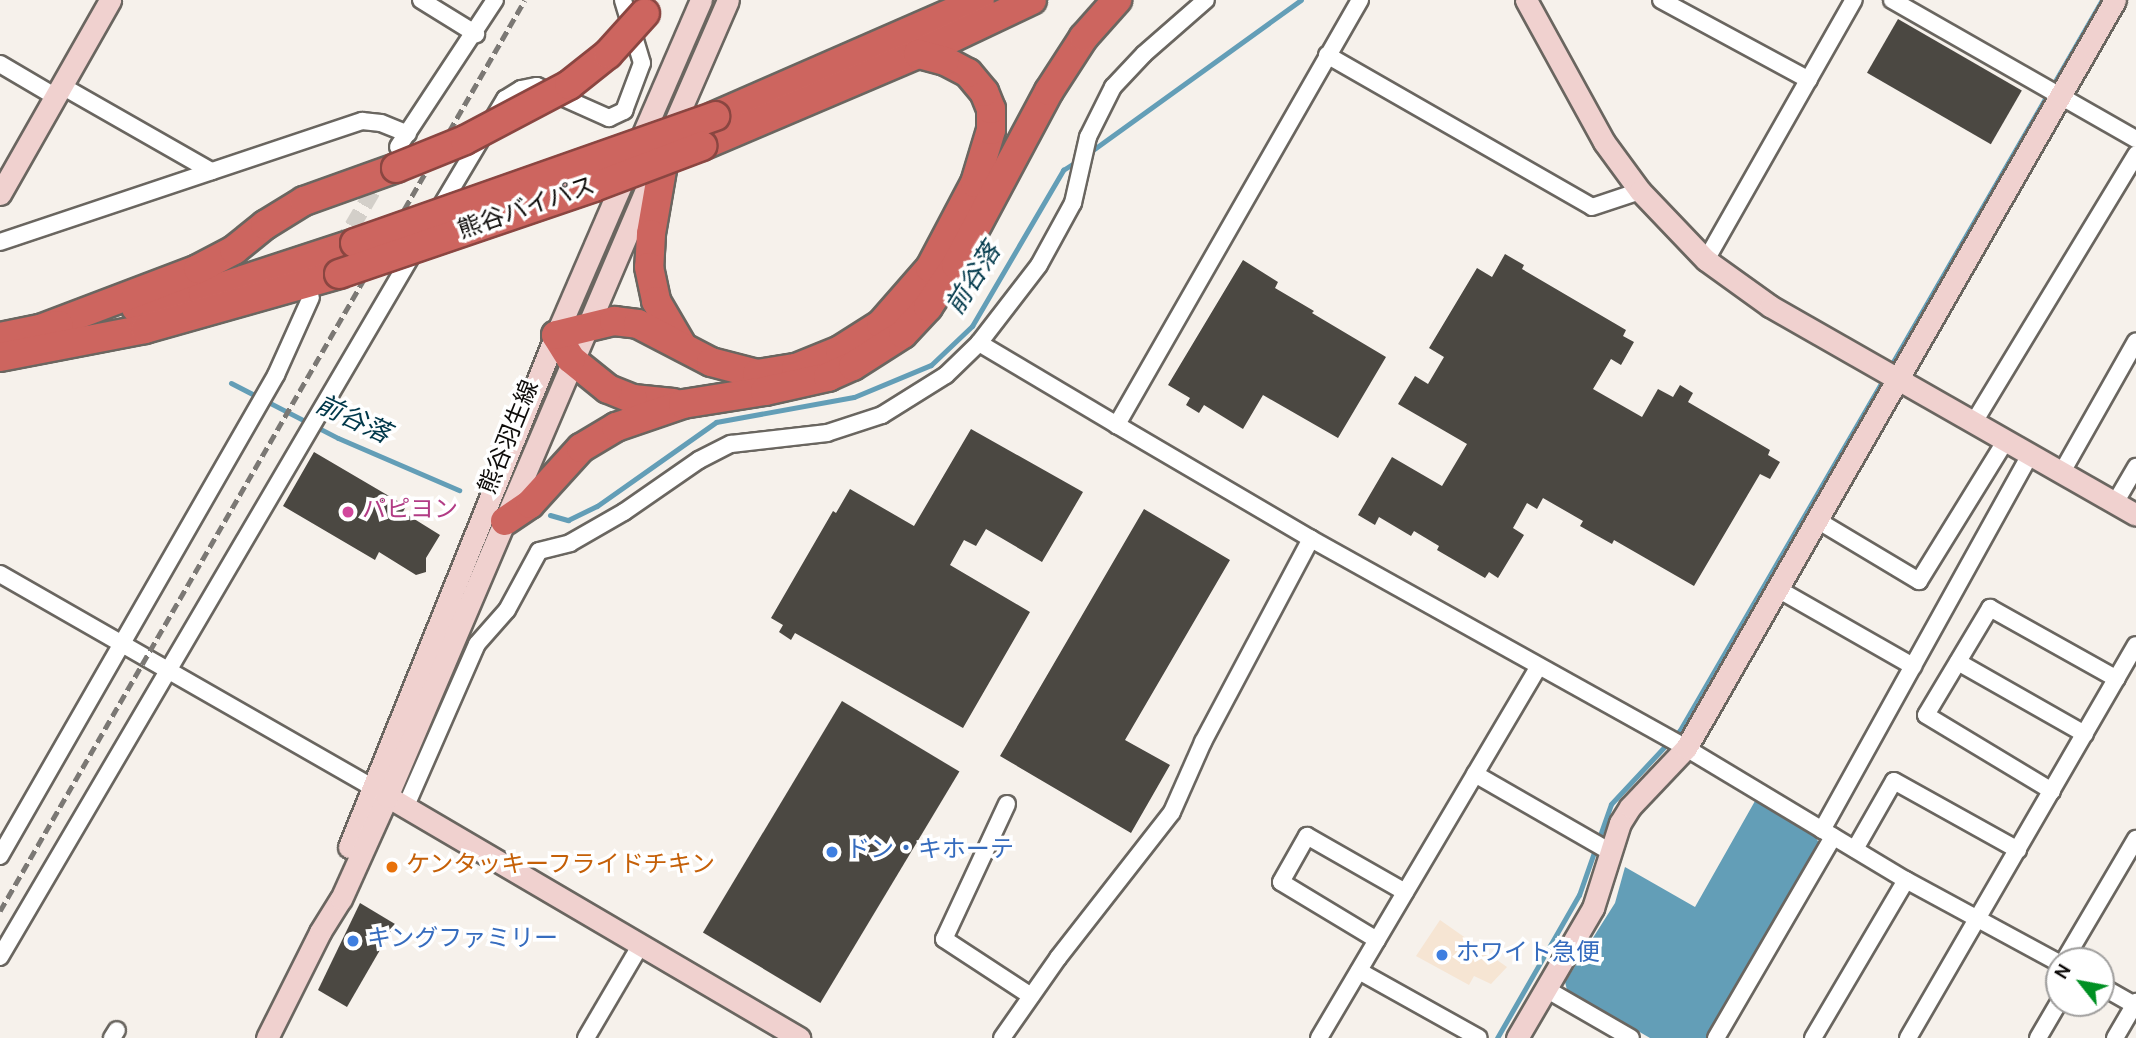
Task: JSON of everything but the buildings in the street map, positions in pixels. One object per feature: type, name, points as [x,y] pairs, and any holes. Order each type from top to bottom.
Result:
[{"type":"highway","name":"熊谷バイパス","points":[[0,337],[203,293],[355,243],[715,116],[980,0]]},
{"type":"highway","name":"熊谷バイパス","points":[[0,357],[145,329],[340,274],[593,187],[702,146],[918,54],[1032,0]]},
{"type":"highway","points":[[505,522],[530,504],[581,448],[616,427],[683,404],[765,391],[828,377],[853,366],[903,334],[928,307],[956,265],[1049,91],[1084,37],[1117,0]]},
{"type":"highway","points":[[40,329],[198,269],[234,250],[265,225],[304,201],[401,150],[465,140],[569,85],[608,54],[641,4]]},
{"type":"highway","points":[[683,404],[633,399],[593,379],[571,359],[556,335],[614,321],[638,324],[711,362],[757,374],[796,368],[840,350],[881,324],[930,268],[975,183],[991,130],[992,109],[984,92],[968,73],[945,61],[918,54]]},
{"type":"highway","points":[[668,139],[651,234],[649,267],[656,301],[684,348]]},
{"type":"street","points":[[0,194],[110,0]]},
{"type":"street","points":[[421,0],[476,34]]},
{"type":"street","points":[[0,242],[362,121],[381,123],[401,150],[495,0]]},
{"type":"street","name":"熊谷羽生線","points":[[388,798],[556,335],[701,0]]},
{"type":"street","name":"熊谷羽生線","points":[[267,1038],[320,932],[330,896],[388,798],[571,359],[727,0]]},
{"type":"street","points":[[388,798],[477,644],[507,610],[538,551],[570,543],[624,512],[699,460],[731,444],[827,433],[882,415],[946,375],[979,343],[1039,265],[1073,203],[1088,137],[1113,87],[1144,54],[1206,0]]},
{"type":"street","points":[[1117,425],[1360,0]]},
{"type":"street","points":[[1527,0],[1604,142],[1640,191],[1706,260],[1770,306],[2136,515]]},
{"type":"street","points":[[1661,0],[1809,80]]},
{"type":"street","points":[[1706,260],[1854,0]]},
{"type":"street","points":[[1892,0],[2136,139]]},
{"type":"street","points":[[1517,1038],[1592,908],[1609,851],[1630,807],[1686,748],[1817,520],[1894,379],[2115,0]]},
{"type":"street","points":[[0,957],[505,99],[521,89],[537,86],[609,118],[624,111],[642,63],[641,4]]},
{"type":"street","points":[[1327,55],[1592,207],[1640,191]]},
{"type":"street","points":[[0,64],[211,172]]},
{"type":"street","points":[[1974,422],[2136,154]]},
{"type":"street","points":[[0,856],[276,375],[311,297]]},
{"type":"street","points":[[2062,472],[2136,341]]},
{"type":"street","points":[[979,343],[1311,539],[1686,748],[1906,880],[2045,955]]},
{"type":"street","points":[[1817,520],[1919,581],[2006,440]]},
{"type":"street","points":[[1716,1038],[1828,833],[1913,666],[2031,453]]},
{"type":"street","points":[[2115,503],[2136,467]]},
{"type":"street","points":[[1005,1037],[1031,996],[1115,882],[1172,812],[1203,742],[1311,539]]},
{"type":"street","points":[[0,574],[799,1038]]},
{"type":"street","points":[[1776,588],[1913,666]]},
{"type":"street","points":[[2052,791],[1926,715],[1990,608],[2117,679]]},
{"type":"street","points":[[1908,1038],[2136,645]]},
{"type":"street","points":[[1958,662],[2085,734]]},
{"type":"street","points":[[1323,1037],[1538,667]]},
{"type":"street","points":[[1475,774],[1609,851]]},
{"type":"street","points":[[1854,849],[1894,781],[2018,850]]},
{"type":"street","points":[[1007,804],[944,939],[1031,996]]},
{"type":"street","points":[[1377,940],[1281,882],[1307,836],[1405,892]]},
{"type":"street","points":[[2072,947],[2136,839]]},
{"type":"street","points":[[1813,1038],[1906,880]]},
{"type":"street","points":[[586,1038],[640,946]]},
{"type":"street","points":[[1359,971],[1479,1038]]},
{"type":"street","points":[[1546,989],[1626,1037]]},
{"type":"street","points":[[2115,993],[2136,1004],[2115,1038]]},
{"type":"street","points":[[2038,1038],[2050,1017]]},
{"type":"shaded area","points":[[1440,920],[1507,967],[1491,984],[1474,976],[1469,985],[1416,956]]},
{"type":"water","points":[[1755,801],[1815,836],[1819,843],[1706,1038],[1650,1038],[1567,990],[1565,982],[1615,903],[1625,867],[1695,907]]},
{"type":"waterway","name":"前谷落","points":[[1090,152],[1301,0]]},
{"type":"waterway","points":[[1890,367],[2102,0]]},
{"type":"waterway","name":"前谷落","points":[[550,515],[568,520],[597,506],[716,422],[854,397],[931,365],[972,326],[1063,170],[1079,160]]},
{"type":"waterway","points":[[1497,1038],[1579,895],[1611,804],[1680,730],[1885,376]]},
{"type":"waterway","name":"前谷落","points":[[231,383],[338,438],[459,490]]},
{"type":"tunnel","points":[[340,247],[384,172]]},
{"type":"railway","points":[[0,911],[525,0]]},
{"type":"place","name":"パピヨン","points":[[348,512]]},
{"type":"place","name":"ドン・キホーテ","points":[[832,852]]},
{"type":"place","name":"ケンタッキーフライドチキン","points":[[392,867]]},
{"type":"place","name":"キングファミリー","points":[[353,941]]},
{"type":"place","name":"ホワイト急便","points":[[1442,955]]}]
